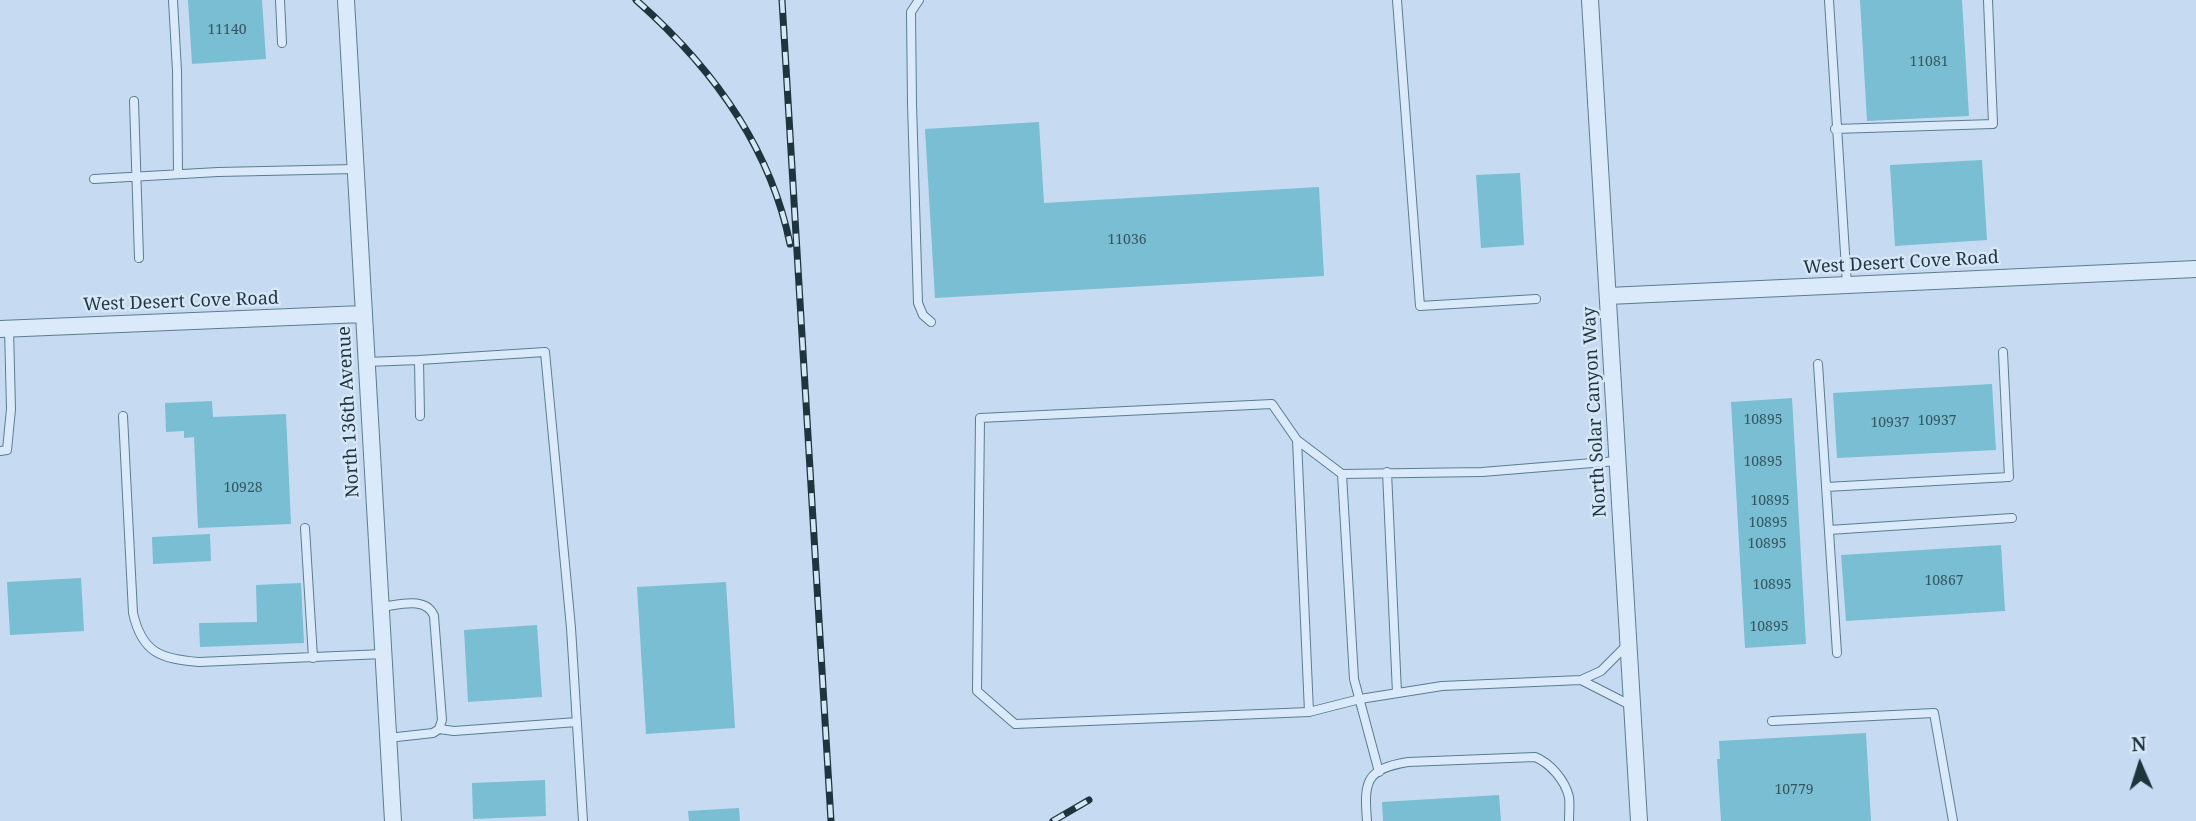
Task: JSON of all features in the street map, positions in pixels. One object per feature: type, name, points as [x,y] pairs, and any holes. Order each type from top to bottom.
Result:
[{"type":"street","name":"North 136th Avenue","points":[[346,0],[393,821]]},
{"type":"street","name":"North Solar Canyon Way","points":[[1590,0],[1639,821]]},
{"type":"street","name":"West Desert Cove Road","points":[[1608,296],[2196,269]]},
{"type":"street","name":"West Desert Cove Road","points":[[5,329],[363,314]]},
{"type":"lane","points":[[173,0],[178,174]]},
{"type":"lane","points":[[280,0],[282,43]]},
{"type":"lane","points":[[919,0],[911,12],[918,303],[923,315],[931,322]]},
{"type":"lane","points":[[1397,0],[1420,306],[1536,299]]},
{"type":"lane","points":[[1829,0],[1835,129],[1847,285]]},
{"type":"lane","points":[[1835,129],[1993,124],[1988,0]]},
{"type":"lane","points":[[134,101],[139,258]]},
{"type":"lane","points":[[94,179],[355,169]]},
{"type":"lane","points":[[0,451],[7,450],[11,409],[5,329]]},
{"type":"lane","points":[[366,362],[545,352],[571,628],[583,821]]},
{"type":"lane","points":[[1826,487],[2009,477],[2003,352]]},
{"type":"lane","points":[[419,360],[419,416]]},
{"type":"lane","points":[[1818,364],[1838,653]]},
{"type":"lane","points":[[1617,461],[1482,472],[1342,474],[1297,440],[1272,404],[980,418],[977,691],[1014,724],[1309,712],[1360,699],[1442,686],[1581,680],[1601,671],[1628,644]]},
{"type":"lane","points":[[124,416],[133,613],[137,631],[145,643],[156,653],[188,661],[383,654]]},
{"type":"lane","points":[[1297,440],[1309,712]]},
{"type":"lane","points":[[1387,472],[1397,693]]},
{"type":"lane","points":[[1342,474],[1354,679],[1379,772]]},
{"type":"lane","points":[[1829,530],[2012,518]]},
{"type":"lane","points":[[305,528],[313,658]]},
{"type":"lane","points":[[380,607],[424,603],[431,608],[434,616],[442,720],[439,729],[433,733],[388,738]]},
{"type":"lane","points":[[1581,680],[1633,706]]},
{"type":"lane","points":[[1772,722],[1934,713],[1952,821]]},
{"type":"lane","points":[[439,729],[454,731],[577,722]]},
{"type":"lane","points":[[1367,821],[1365,790],[1369,779],[1392,765],[1408,762],[1535,757],[1550,766],[1562,781],[1569,796],[1569,821]]},
{"type":"building","points":[[188,0],[262,0],[266,59],[192,64]]},
{"type":"building","points":[[1860,0],[1962,0],[1969,116],[1867,121]]},
{"type":"building","points":[[1039,122],[1044,203],[1319,187],[1324,276],[935,298],[925,129]]},
{"type":"building","points":[[1982,160],[1987,240],[1895,246],[1890,165]]},
{"type":"building","points":[[1520,173],[1524,245],[1481,248],[1476,175]]},
{"type":"building","points":[[1992,384],[1996,450],[1837,458],[1833,393]]},
{"type":"building","points":[[1792,398],[1806,644],[1745,648],[1731,402]]},
{"type":"building","points":[[212,401],[213,417],[286,414],[291,524],[198,528],[194,437],[184,438],[184,431],[166,432],[165,403]]},
{"type":"building","points":[[210,534],[211,561],[153,564],[152,537]]},
{"type":"building","points":[[2001,545],[2005,611],[1846,621],[1841,555]]},
{"type":"building","points":[[81,578],[84,631],[10,635],[7,582]]},
{"type":"building","points":[[726,582],[735,728],[646,734],[637,587]]},
{"type":"building","points":[[301,583],[304,643],[200,647],[199,623],[257,622],[256,585]]},
{"type":"building","points":[[537,625],[542,697],[468,702],[464,630]]},
{"type":"building","points":[[1866,733],[1871,821],[1721,821],[1717,759],[1720,759],[1719,741]]},
{"type":"building","points":[[545,780],[546,816],[473,819],[472,783]]},
{"type":"building","points":[[1499,795],[1501,821],[1383,821],[1382,802]]},
{"type":"building","points":[[739,808],[740,821],[689,821],[688,811]]},
{"type":"railway","points":[[636,0],[688,52],[733,109],[768,173],[790,244]]},
{"type":"railway","points":[[782,0],[831,821]]},
{"type":"railway","points":[[1053,821],[1089,800]]}]
